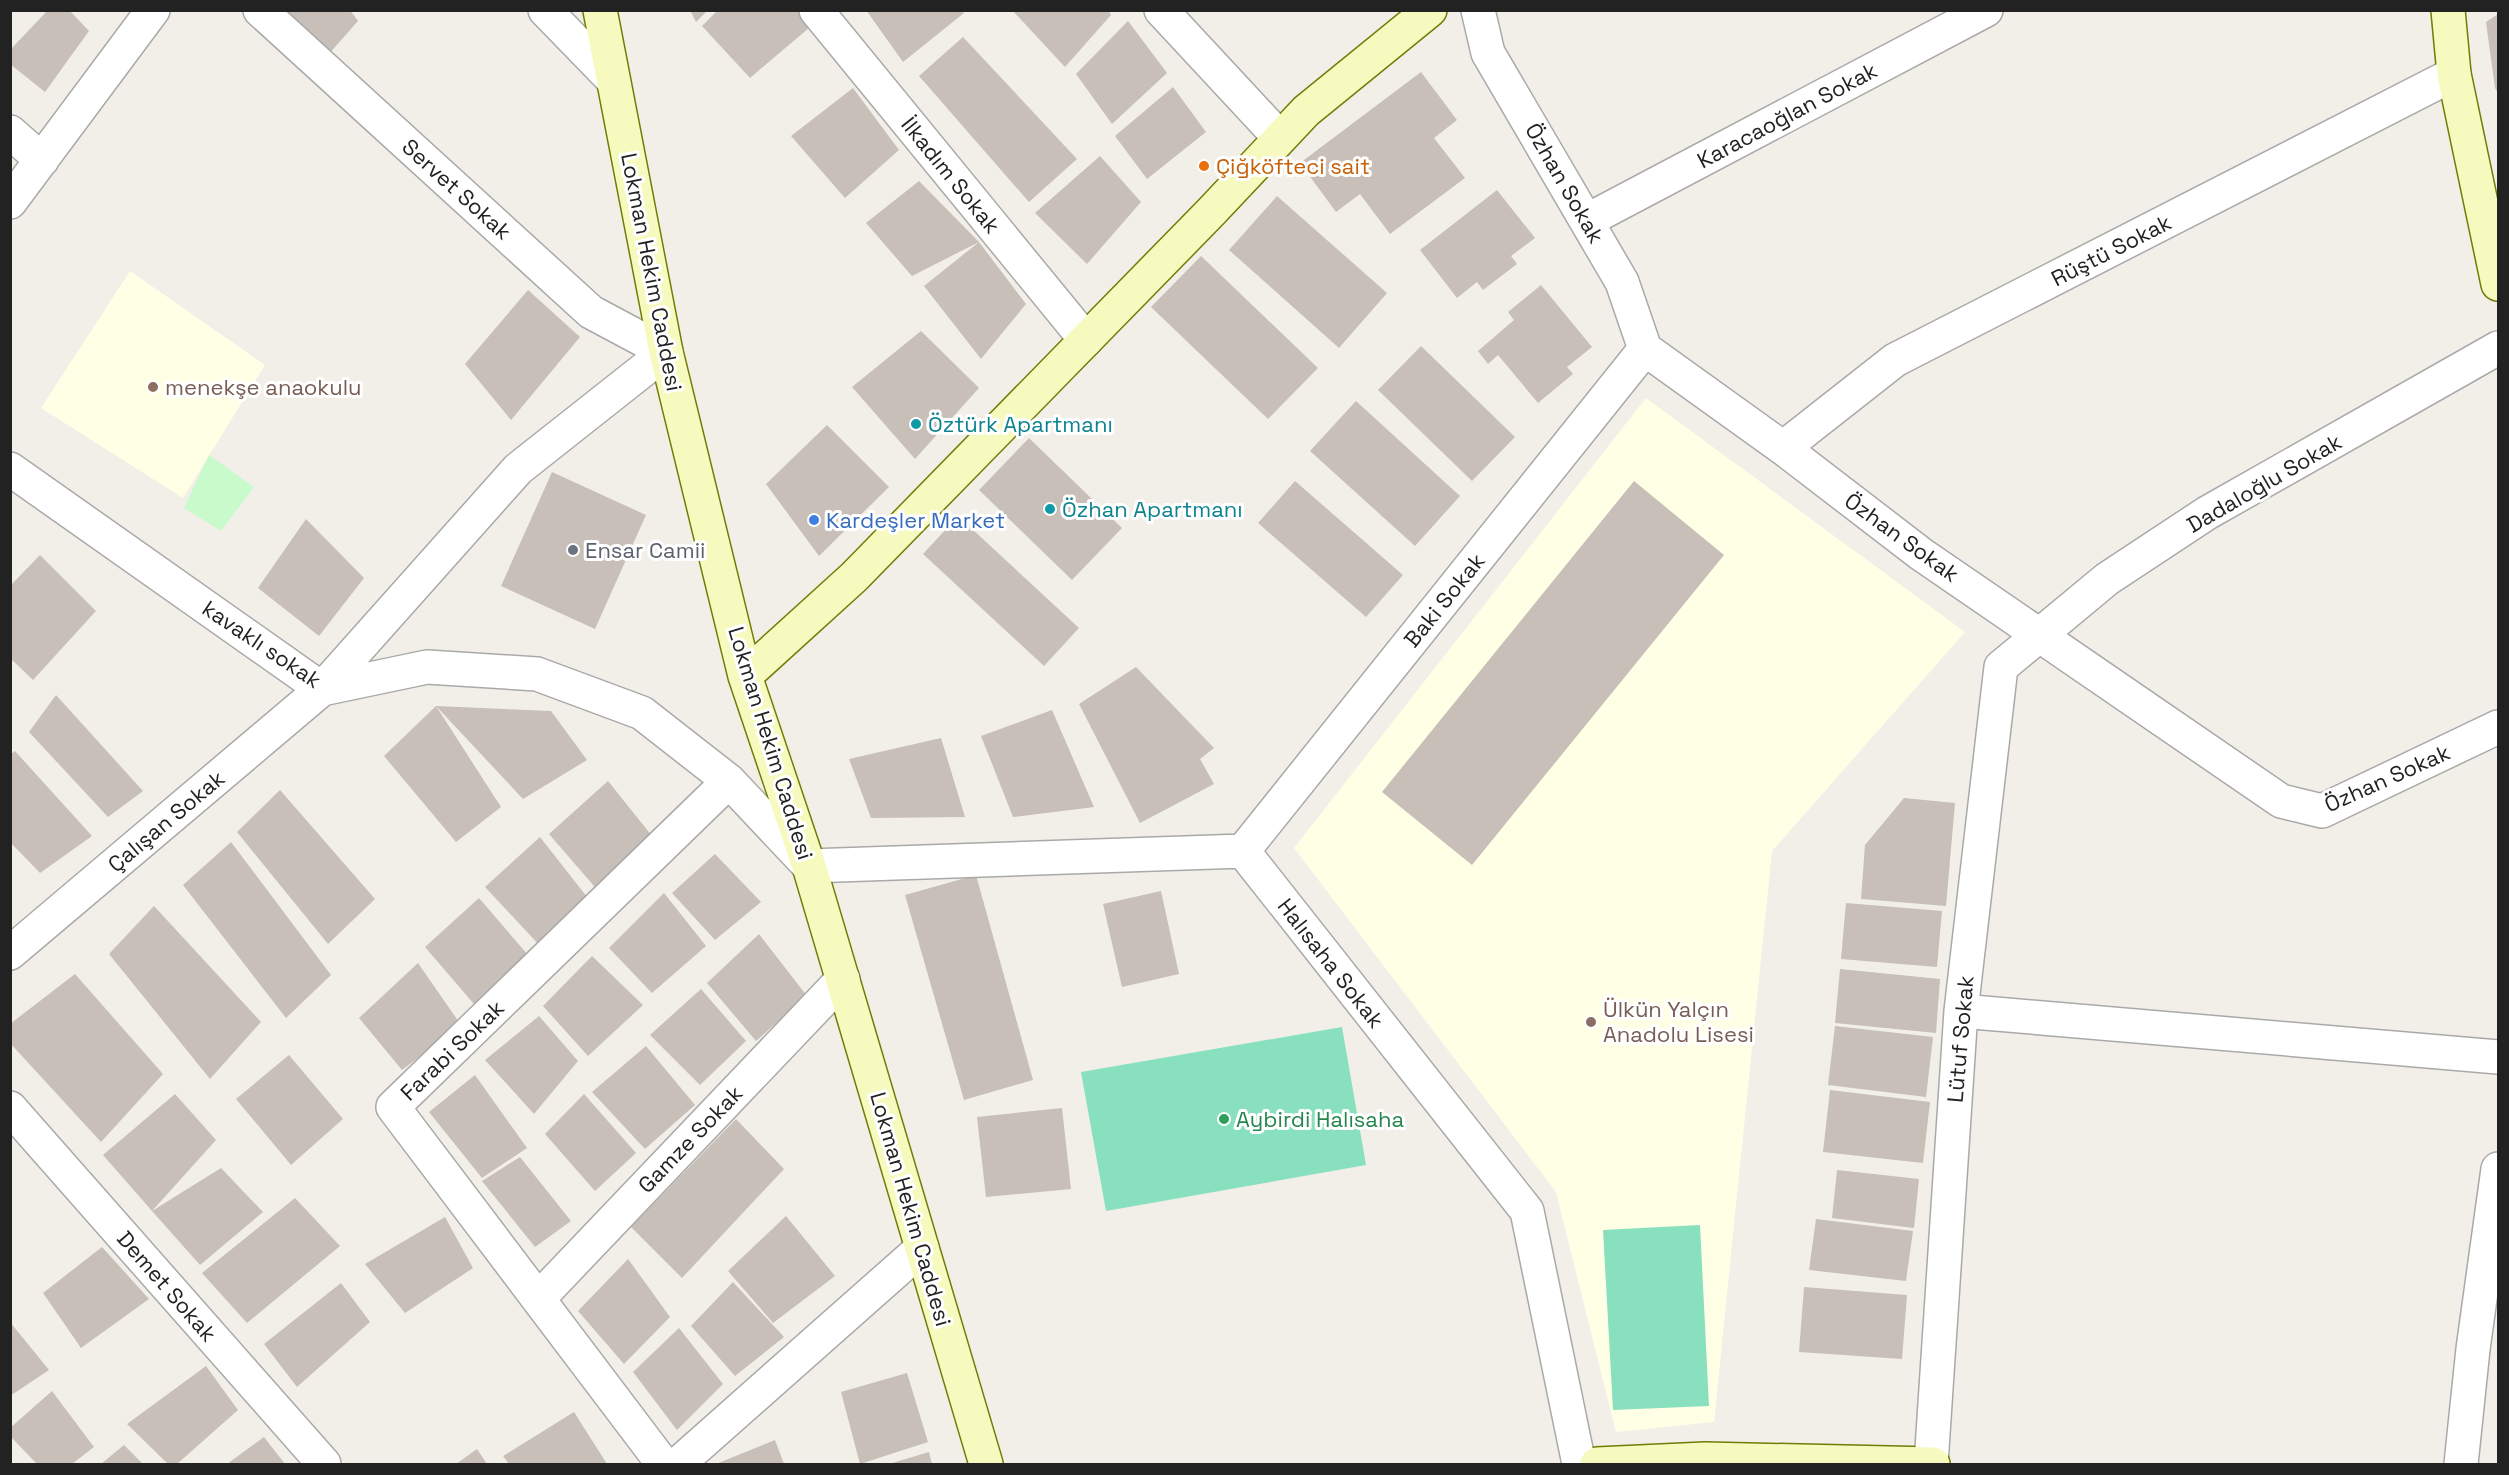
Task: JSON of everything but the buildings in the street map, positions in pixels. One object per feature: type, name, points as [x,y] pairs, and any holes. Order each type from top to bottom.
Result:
[{"type":"street","points":[[10,202],[153,10]]},
{"type":"street","name":"Servet Sokak","points":[[260,10],[591,312],[666,352]]},
{"type":"street","points":[[545,10],[613,80]]},
{"type":"street","name":"Lokman Hekim Caddesi","points":[[600,10],[666,352],[745,676],[809,866],[986,1464]]},
{"type":"street","name":"İlkadım Sokak","points":[[816,10],[1086,339]]},
{"type":"street","points":[[1161,10],[1280,138]]},
{"type":"street","points":[[745,676],[854,577],[1306,111],[1430,10]]},
{"type":"street","name":"Özhan Sokak","points":[[1478,10],[1488,53],[1588,220],[1622,282],[1645,349],[1783,448],[1921,554],[2281,801],[2322,811],[2499,727]]},
{"type":"street","name":"Karacaoğlan Sokak","points":[[1588,220],[1986,10]]},
{"type":"street","points":[[2448,10],[2454,74],[2499,284]]},
{"type":"street","name":"Rüştü Sokak","points":[[1783,448],[1895,360],[2454,74]]},
{"type":"street","points":[[10,132],[42,160]]},
{"type":"street","name":"Dadaloğlu Sokak","points":[[2040,634],[2107,579],[2207,513],[2499,348]]},
{"type":"street","name":"Baki Sokak","points":[[1243,851],[1645,349]]},
{"type":"street","name":"Çalışan Sokak","points":[[10,953],[322,689],[518,469],[666,352]]},
{"type":"street","name":"kavaklı sokak","points":[[10,469],[322,689],[427,668],[537,674],[642,713],[729,781],[809,866]]},
{"type":"street","name":"Lütuf Sokak","points":[[1932,1464],[1961,1011],[2001,667],[2040,634]]},
{"type":"street","name":"Farabi Sokak","points":[[663,1464],[393,1107],[729,781]]},
{"type":"street","points":[[809,866],[1243,851]]},
{"type":"street","name":"Halısaha Sokak","points":[[1243,851],[1527,1211],[1579,1464]]},
{"type":"street","name":"Gamze Sokak","points":[[538,1299],[843,979]]},
{"type":"street","points":[[1961,1011],[2499,1057]]},
{"type":"street","name":"Demet Sokak","points":[[10,1108],[324,1464]]},
{"type":"street","points":[[2461,1464],[2473,1348],[2499,1169]]},
{"type":"street","points":[[678,1464],[922,1248]]},
{"type":"street","points":[[1597,1464],[1705,1459],[1932,1464]]},
{"type":"shaded area","name":"menekşe anaokulu","points":[[130,271],[265,365],[183,498],[41,408]]},
{"type":"shaded area","name":"Ülkün Yalçın Anadolu Lisesi","points":[[1646,398],[1965,632],[1772,851],[1714,1422],[1616,1432],[1556,1192],[1294,848]]},
{"type":"green space","points":[[209,455],[254,487],[221,531],[184,508]]},
{"type":"green space","name":"Aybirdi Halısaha","points":[[1342,1027],[1366,1165],[1106,1211],[1081,1072]]},
{"type":"green space","points":[[1700,1225],[1709,1406],[1613,1410],[1603,1230]]},
{"type":"place","name":"Çiğköfteci sait","points":[[1204,166]]},
{"type":"place","name":"menekşe anaokulu","points":[[153,387]]},
{"type":"place","name":"Öztürk Apartmanı","points":[[916,424]]},
{"type":"place","name":"Özhan Apartmanı","points":[[1050,509]]},
{"type":"place","name":"Kardeşler Market","points":[[814,520]]},
{"type":"place","name":"Ensar Camii","points":[[573,550]]},
{"type":"place","name":"Ülkün Yalçın Anadolu Lisesi","points":[[1591,1022]]},
{"type":"place","name":"Aybirdi Halısaha","points":[[1224,1119]]}]
